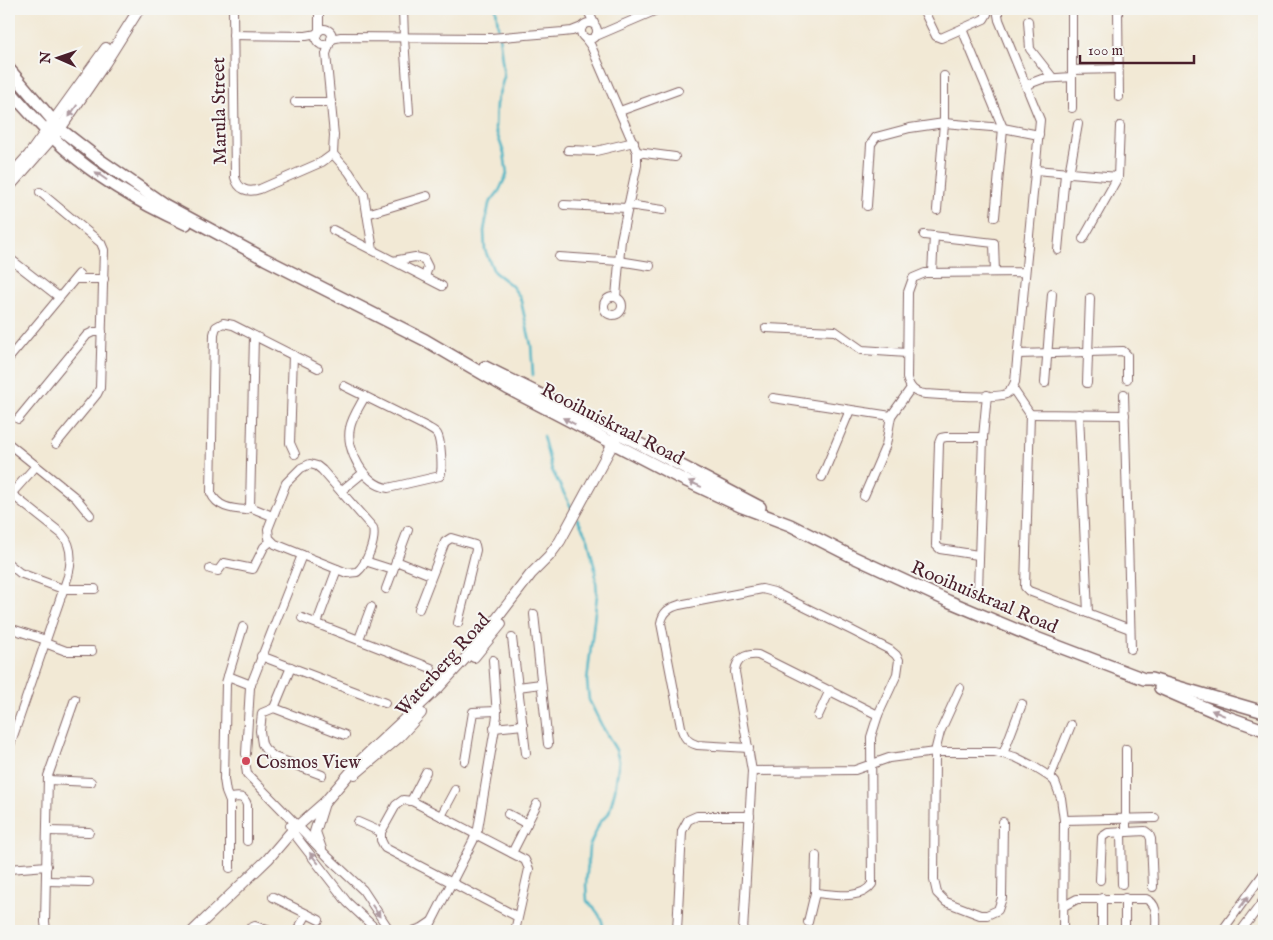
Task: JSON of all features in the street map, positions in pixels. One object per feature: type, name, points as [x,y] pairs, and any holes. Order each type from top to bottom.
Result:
[{"type":"main road","name":"Rooihuiskraal Road","points":[[9,70],[53,130]]},
{"type":"main road","name":"Rooihuiskraal Road","points":[[9,90],[53,130],[165,205],[265,259],[425,340],[507,388],[613,444],[740,506],[790,525]]},
{"type":"main road","name":"Rooihuiskraal Road","points":[[425,340],[452,350],[697,473],[790,525],[851,556],[948,601],[1031,636],[1144,679],[1151,679],[1264,712]]},
{"type":"main road","name":"Rooihuiskraal Road","points":[[1144,679],[1148,683],[1222,715],[1264,730]]},
{"type":"street","points":[[9,177],[53,130],[132,9]]},
{"type":"street","points":[[9,187],[105,63],[139,9]]},
{"type":"street","name":"Marula Street","points":[[233,9],[235,177],[238,185],[247,191],[260,190],[322,162],[333,154]]},
{"type":"street","points":[[319,9],[331,102],[333,154],[349,172],[363,193],[373,250]]},
{"type":"street","points":[[323,9],[324,37]]},
{"type":"street","points":[[403,9],[409,112]]},
{"type":"street","points":[[587,9],[590,33],[638,152],[627,206],[616,297]]},
{"type":"street","points":[[233,35],[491,38],[572,31],[590,33],[613,28],[659,9]]},
{"type":"street","points":[[923,9],[938,38],[962,30],[984,19],[986,9]]},
{"type":"street","points":[[999,9],[999,20],[1040,120],[1015,382],[1013,388],[1003,395],[926,394],[919,393],[911,388],[907,378],[908,287],[913,278],[932,273],[1024,272]]},
{"type":"street","points":[[1072,9],[1072,108]]},
{"type":"street","points":[[1118,9],[1119,97]]},
{"type":"street","points":[[1028,21],[1029,46],[1052,77]]},
{"type":"street","points":[[962,30],[1003,128],[995,217]]},
{"type":"street","points":[[1026,86],[1052,77],[1118,69]]},
{"type":"street","points":[[937,210],[944,122],[944,76]]},
{"type":"street","points":[[620,111],[678,90]]},
{"type":"street","points":[[295,102],[331,102]]},
{"type":"street","points":[[867,206],[873,139],[876,137],[944,122],[1003,128],[1039,135]]},
{"type":"street","points":[[1058,250],[1067,174],[1078,124]]},
{"type":"street","points":[[1083,239],[1118,177],[1120,126]]},
{"type":"street","points":[[568,150],[596,151],[634,142]]},
{"type":"street","points":[[638,152],[675,157]]},
{"type":"street","points":[[1036,170],[1118,177]]},
{"type":"street","points":[[40,192],[101,243],[104,250],[101,383],[99,391],[56,444]]},
{"type":"street","points":[[367,214],[427,196]]},
{"type":"street","points":[[564,205],[627,206],[663,210]]},
{"type":"street","points":[[333,230],[442,286]]},
{"type":"street","points":[[924,235],[994,243],[995,272]]},
{"type":"street","points":[[932,273],[934,236]]},
{"type":"street","points":[[393,260],[417,257],[424,259],[428,267],[425,277]]},
{"type":"street","points":[[559,257],[619,261],[650,266]]},
{"type":"street","points":[[9,258],[60,297]]},
{"type":"street","points":[[9,358],[77,276],[104,279]]},
{"type":"street","points":[[1045,383],[1052,294]]},
{"type":"street","points":[[1087,383],[1090,298]]},
{"type":"street","points":[[250,507],[245,510],[225,507],[215,500],[211,490],[215,330],[219,324],[226,323],[318,368]]},
{"type":"street","points":[[766,328],[835,331],[862,350],[907,353]]},
{"type":"street","points":[[18,419],[87,334],[102,332]]},
{"type":"street","points":[[250,507],[254,336]]},
{"type":"street","points":[[9,342],[16,349]]},
{"type":"street","points":[[1018,354],[1125,352],[1127,355],[1127,379]]},
{"type":"street","points":[[293,355],[290,443],[295,454]]},
{"type":"street","points":[[344,386],[365,396],[435,432],[438,437],[442,470],[440,476],[388,488],[380,485],[363,473],[351,448],[349,432],[350,425],[365,396]]},
{"type":"street","points":[[864,496],[886,445],[891,416],[911,388]]},
{"type":"street","points":[[1013,388],[1030,414],[1025,587],[1029,592],[1130,629]]},
{"type":"street","points":[[1124,394],[1131,650]]},
{"type":"street","points":[[978,590],[983,437],[987,395]]},
{"type":"street","points":[[773,398],[891,416]]},
{"type":"street","points":[[822,477],[850,410]]},
{"type":"street","points":[[1030,414],[1125,415]]},
{"type":"street","points":[[1079,414],[1088,613]]},
{"type":"street","name":"Waterberg Road","points":[[193,931],[268,859],[295,828],[325,802],[362,759],[410,716],[472,651],[531,574],[549,556],[570,526],[618,433]]},
{"type":"street","points":[[978,556],[940,549],[936,545],[938,443],[941,438],[946,437],[983,437]]},
{"type":"street","points":[[9,444],[76,498],[90,515]]},
{"type":"street","points":[[313,464],[320,468],[341,491],[374,530],[374,537],[361,569],[354,573],[337,569],[271,541],[267,531],[272,516],[288,481],[301,468],[313,464]]},
{"type":"street","points":[[9,748],[70,564],[70,551],[66,540],[59,531],[10,493],[36,466]]},
{"type":"street","points":[[341,491],[363,473]]},
{"type":"street","points":[[250,507],[272,516]]},
{"type":"street","points":[[386,589],[408,530]]},
{"type":"street","points":[[419,609],[444,545],[448,540],[451,538],[473,543],[476,546],[458,622]]},
{"type":"street","points":[[210,569],[218,571],[224,563],[253,569],[265,546],[271,541]]},
{"type":"street","points":[[246,754],[248,696],[251,685],[302,555]]},
{"type":"street","points":[[365,560],[393,570]]},
{"type":"street","points":[[396,561],[432,575]]},
{"type":"street","points":[[9,564],[20,573],[63,589],[95,589]]},
{"type":"street","points":[[318,623],[337,569]]},
{"type":"street","points":[[749,748],[697,744],[690,742],[685,737],[681,727],[662,624],[664,613],[672,607],[762,588],[774,592],[896,654],[899,660],[898,674],[878,715],[871,738],[872,884],[861,894],[815,893]]},
{"type":"street","points":[[359,639],[371,607]]},
{"type":"street","points":[[534,614],[548,744]]},
{"type":"street","points":[[302,618],[431,668]]},
{"type":"street","points":[[230,868],[231,806],[224,779],[226,689],[228,676],[243,627]]},
{"type":"street","points":[[9,628],[66,651],[92,651]]},
{"type":"street","points":[[512,638],[526,753]]},
{"type":"street","points":[[743,931],[752,771],[735,672],[736,664],[747,655],[758,655],[878,715]]},
{"type":"street","points":[[261,656],[385,703]]},
{"type":"street","points":[[427,931],[476,834],[497,711],[493,660]]},
{"type":"street","points":[[274,708],[291,667]]},
{"type":"street","points":[[228,676],[251,685]]},
{"type":"street","points":[[518,687],[541,684]]},
{"type":"street","points":[[960,688],[940,732],[935,752],[934,880],[937,893],[946,902],[980,915],[987,915],[998,910],[1002,898],[1003,822]]},
{"type":"street","points":[[818,716],[830,690]]},
{"type":"street","points":[[48,931],[45,928],[48,780],[74,699]]},
{"type":"street","points":[[1003,754],[1022,704]]},
{"type":"street","points":[[322,775],[274,757],[265,749],[261,739],[261,716],[264,712],[274,708],[345,735]]},
{"type":"street","points":[[465,761],[473,712],[497,711]]},
{"type":"street","points":[[494,728],[523,725]]},
{"type":"street","points":[[1050,777],[1071,725]]},
{"type":"street","points":[[1122,884],[1126,818],[1126,750]]},
{"type":"street","points":[[752,771],[842,771],[862,768],[889,758],[935,752],[989,752],[1003,754],[1031,765],[1050,777],[1059,791],[1064,820],[1063,931]]},
{"type":"street","points":[[246,767],[246,772],[286,815],[347,902],[378,931]]},
{"type":"street","points":[[411,801],[426,772]]},
{"type":"street","points":[[48,780],[91,782]]},
{"type":"street","points":[[441,816],[454,790]]},
{"type":"street","points":[[229,798],[242,797],[246,800],[248,841]]},
{"type":"street","points":[[515,931],[518,917],[528,867],[526,860],[411,801],[404,800],[396,805],[382,832],[381,840],[385,848],[518,917]]},
{"type":"street","points":[[321,849],[315,832],[325,802]]},
{"type":"street","points":[[512,853],[537,804]]},
{"type":"street","points":[[508,814],[527,824]]},
{"type":"street","points":[[678,931],[681,846],[682,831],[685,824],[697,816],[750,816]]},
{"type":"street","points":[[1064,820],[1155,818]]},
{"type":"street","points":[[358,822],[382,832]]},
{"type":"street","points":[[295,828],[321,849],[362,890],[389,929],[398,931]]},
{"type":"street","points":[[48,831],[89,832]]},
{"type":"street","points":[[1100,880],[1102,837],[1108,833],[1144,832],[1151,836],[1153,887]]},
{"type":"street","points":[[808,922],[815,893],[816,856]]},
{"type":"street","points":[[9,869],[47,866]]},
{"type":"street","points":[[1222,931],[1264,873]]},
{"type":"street","points":[[335,886],[346,874]]},
{"type":"street","points":[[46,881],[89,882]]},
{"type":"street","points":[[273,897],[319,920]]},
{"type":"street","points":[[1102,898],[1102,931]]},
{"type":"street","points":[[1125,898],[1125,931]]},
{"type":"street","points":[[1064,906],[1076,899],[1146,899],[1153,903],[1155,907],[1156,931]]},
{"type":"street","points":[[1241,931],[1264,900]]},
{"type":"street","points":[[297,931],[307,914]]},
{"type":"street","points":[[413,931],[432,922]]},
{"type":"street","points":[[244,931],[255,926],[270,931]]},
{"type":"waterway","points":[[496,9],[504,77],[496,104],[495,128],[504,153],[507,174],[499,191],[489,204],[484,231],[485,250],[494,272],[511,285],[520,297],[531,345],[533,375]]},
{"type":"waterway","points":[[543,436],[552,470],[573,511]]},
{"type":"waterway","points":[[577,518],[588,539],[595,569],[597,595],[587,681],[589,700],[616,750],[619,761],[615,790],[609,813],[600,822],[589,847],[586,885],[587,901],[601,918],[603,931]]},
{"type":"place","name":"Cosmos View","points":[[246,761]]}]
